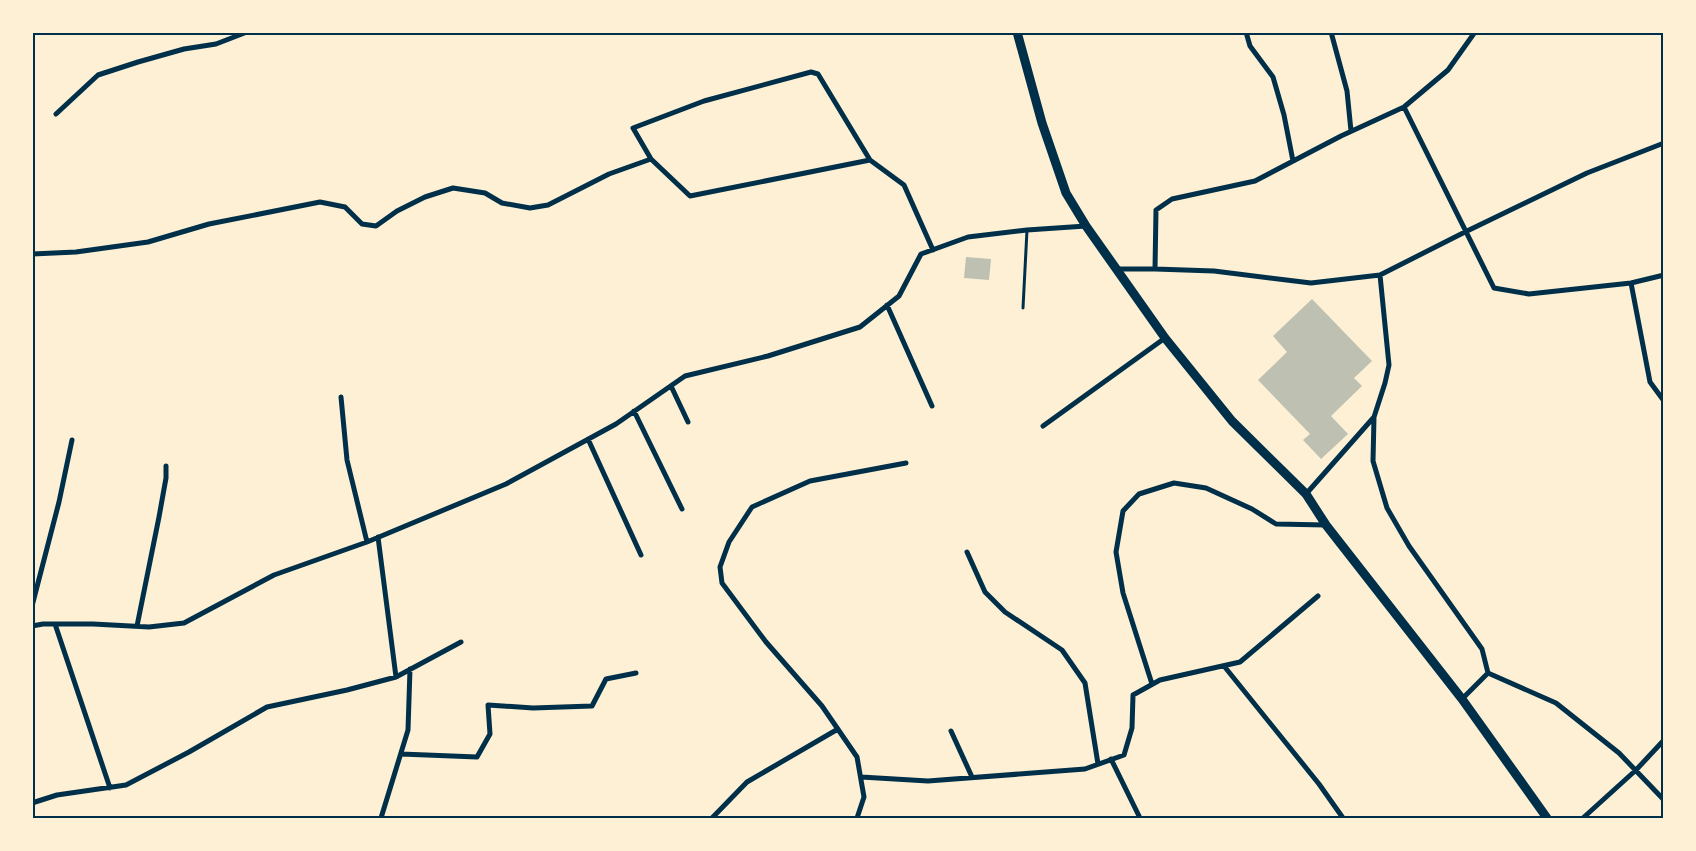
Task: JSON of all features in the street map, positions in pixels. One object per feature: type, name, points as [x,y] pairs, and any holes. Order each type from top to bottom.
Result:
[{"type":"street","points":[[56,114],[98,76],[184,49],[216,44],[247,32]]},
{"type":"street","points":[[1017,32],[1042,123],[1066,193],[1086,226],[1165,338],[1232,421],[1306,494],[1326,525],[1462,699],[1547,818]]},
{"type":"street","points":[[1246,32],[1250,46],[1272,76],[1284,114],[1293,161]]},
{"type":"street","points":[[1331,32],[1347,91],[1351,131]]},
{"type":"street","points":[[1155,269],[1156,210],[1172,199],[1255,181],[1351,131],[1404,107],[1448,70],[1475,32]]},
{"type":"street","points":[[870,160],[690,196],[651,159],[634,128],[704,101],[811,72],[818,74],[870,160],[904,185],[933,250]]},
{"type":"street","points":[[1404,107],[1494,288],[1529,294],[1631,283],[1664,275]]},
{"type":"street","points":[[1115,269],[1214,271],[1311,282],[1380,275],[1587,173],[1664,143]]},
{"type":"street","points":[[32,254],[76,252],[148,242],[209,224],[320,202],[345,207],[362,224],[376,226],[397,210],[424,196],[453,188],[485,194],[502,203],[530,208],[548,205],[609,174],[651,159]]},
{"type":"street","points":[[32,626],[55,624],[149,627],[184,623],[274,575],[378,538],[506,484],[616,424],[685,376],[768,356],[860,327],[900,296],[921,254],[968,237],[1086,226]]},
{"type":"street","points":[[1380,275],[1389,364],[1374,417],[1373,461],[1387,508],[1409,546],[1482,649],[1488,673]]},
{"type":"street","points":[[1631,283],[1650,382],[1664,401]]},
{"type":"street","points":[[887,305],[932,406]]},
{"type":"street","points":[[1043,426],[1165,338]]},
{"type":"street","points":[[671,386],[688,422]]},
{"type":"street","points":[[342,397],[348,460],[367,542]]},
{"type":"street","points":[[634,411],[682,509]]},
{"type":"street","points":[[1306,494],[1374,417]]},
{"type":"street","points":[[588,439],[641,555]]},
{"type":"street","points":[[32,606],[59,502],[72,440]]},
{"type":"street","points":[[857,818],[864,797],[857,757],[822,706],[766,642],[722,583],[720,567],[729,542],[752,507],[810,481],[906,463]]},
{"type":"street","points":[[137,626],[159,517],[166,478],[166,466]]},
{"type":"street","points":[[1152,684],[1123,593],[1116,552],[1123,511],[1139,494],[1174,483],[1206,488],[1252,509],[1276,524],[1326,525]]},
{"type":"street","points":[[378,538],[396,677]]},
{"type":"street","points":[[967,552],[985,592],[1005,612],[1062,650],[1085,683],[1098,764]]},
{"type":"street","points":[[861,777],[928,781],[1085,769],[1124,755],[1132,728],[1133,695],[1160,680],[1240,662],[1318,596]]},
{"type":"street","points":[[55,624],[110,788]]},
{"type":"street","points":[[32,803],[57,795],[126,785],[189,752],[267,707],[347,690],[396,677],[462,642]]},
{"type":"street","points":[[1224,666],[1343,818]]},
{"type":"street","points":[[381,818],[408,730],[410,669]]},
{"type":"street","points":[[400,754],[477,757],[490,734],[488,705],[533,708],[592,706],[606,679],[636,673]]},
{"type":"street","points":[[1462,699],[1488,673]]},
{"type":"street","points":[[1488,673],[1556,703],[1619,753],[1664,800]]},
{"type":"street","points":[[712,818],[747,782],[838,730]]},
{"type":"street","points":[[951,731],[972,777]]},
{"type":"street","points":[[1583,818],[1636,770],[1664,740]]},
{"type":"street","points":[[1112,759],[1140,818]]},
{"type":"lane","points":[[1023,308],[1027,230]]},
{"type":"building","points":[[966,257],[991,259],[989,280],[964,278]]},
{"type":"building","points":[[1312,299],[1372,361],[1354,378],[1362,386],[1331,416],[1348,434],[1321,459],[1303,440],[1310,434],[1258,380],[1287,352],[1273,336]]}]
